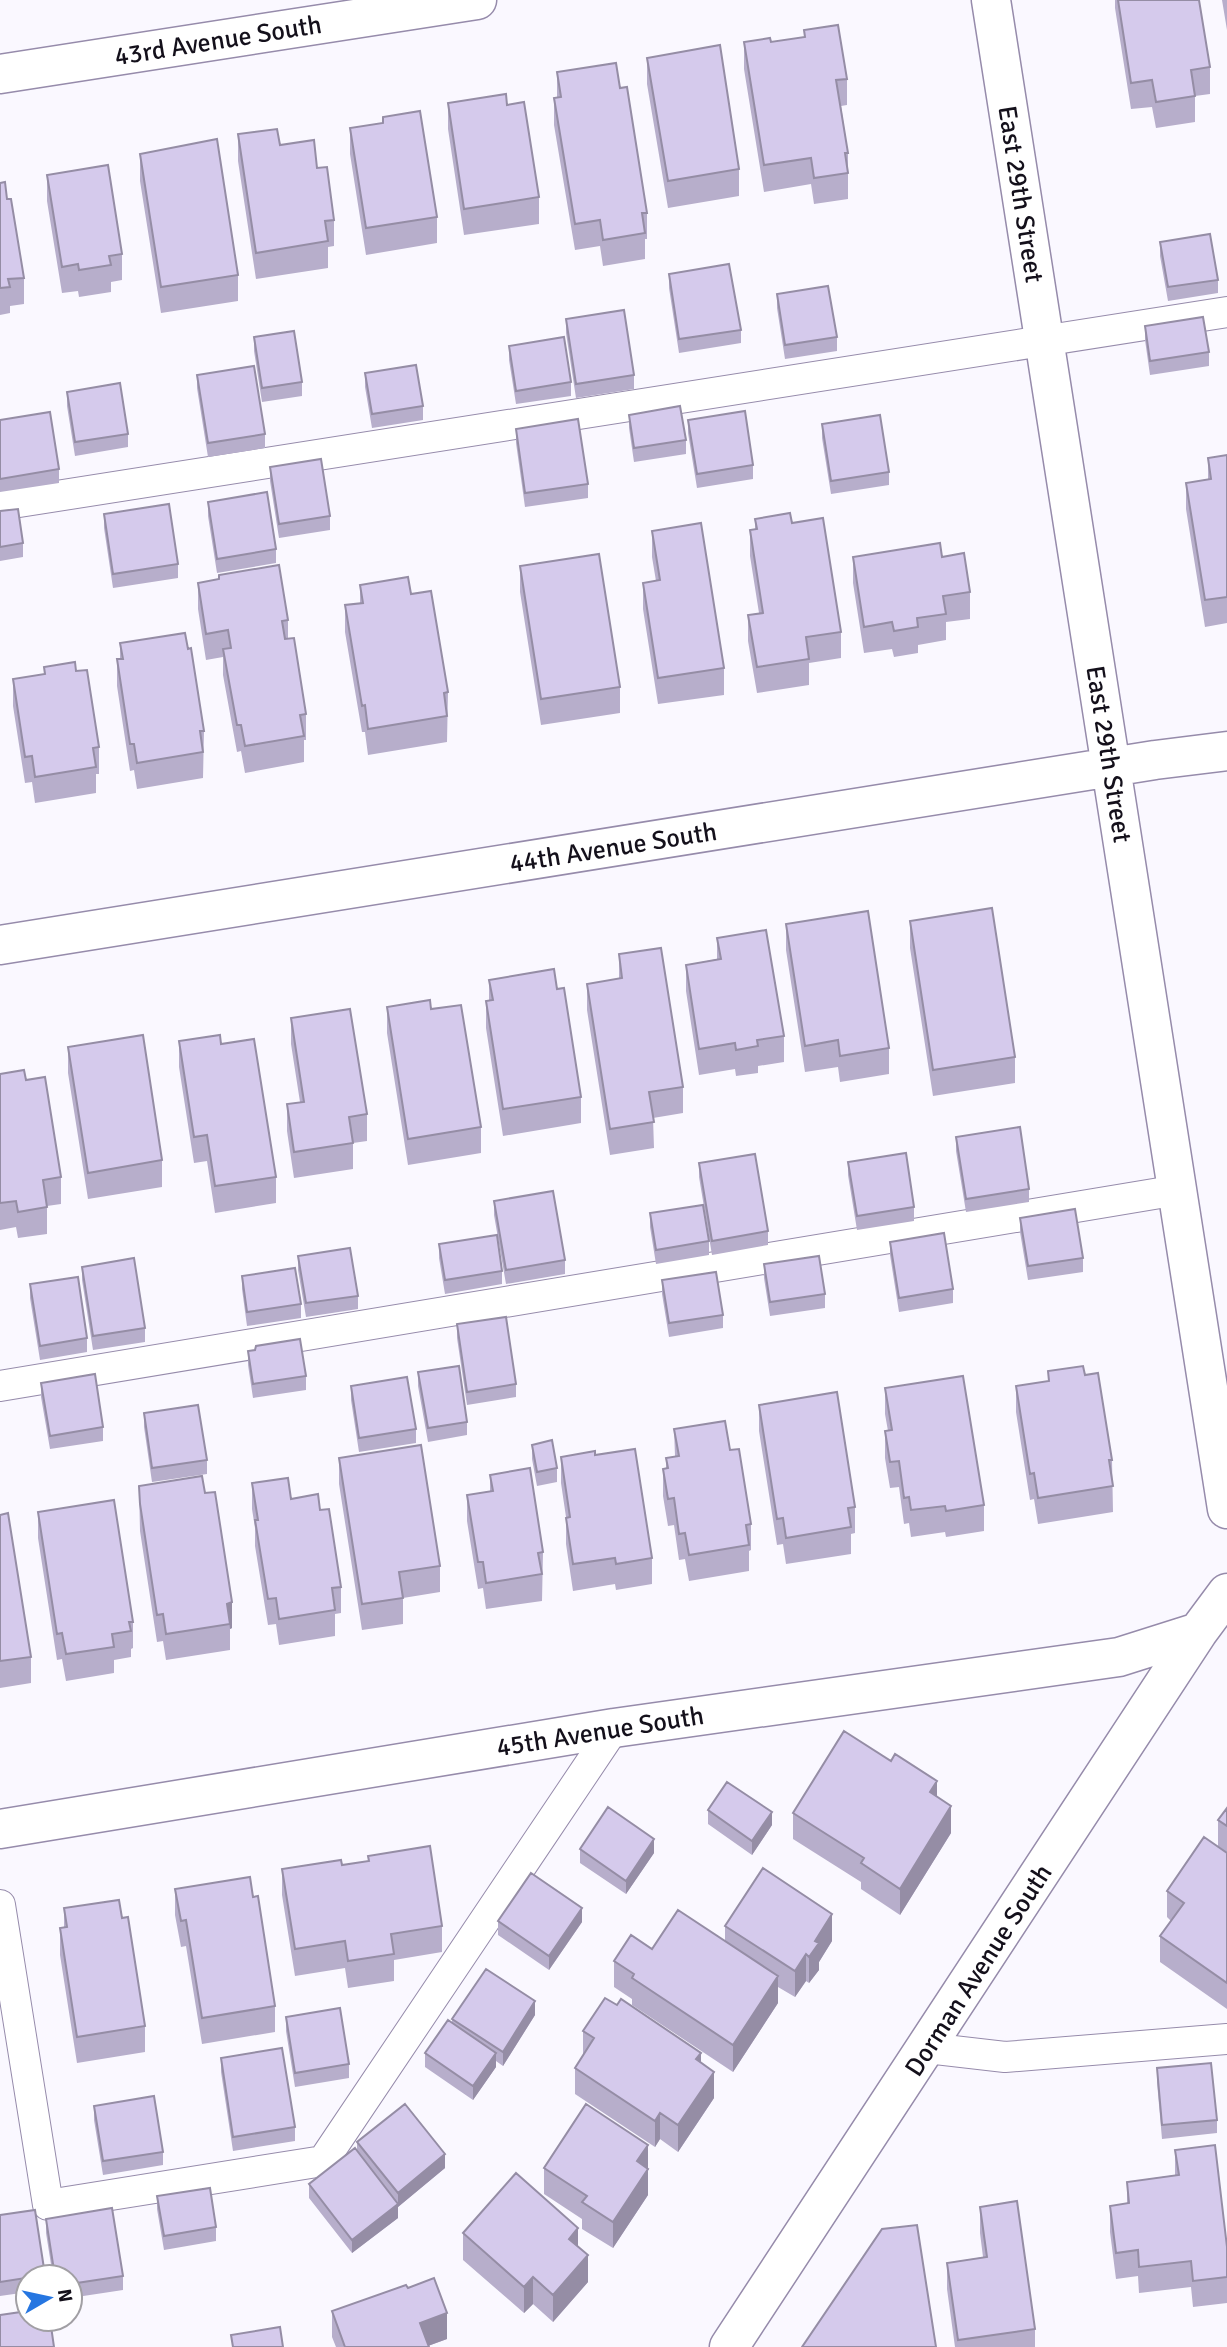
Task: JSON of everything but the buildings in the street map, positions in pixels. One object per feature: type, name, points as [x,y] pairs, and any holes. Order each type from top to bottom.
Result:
[{"type":"street","name":"43rd Avenue South","points":[[0,74],[477,0]]},
{"type":"street","name":"East 29th Street","points":[[990,0],[1227,1508]]},
{"type":"street","name":"44th Avenue South","points":[[0,945],[1227,751]]},
{"type":"street","name":"Dorman Avenue South","points":[[729,2347],[927,2049],[1198,1632],[1227,1592]]},
{"type":"street","name":"45th Avenue South","points":[[0,1829],[614,1728],[1119,1657],[1198,1632]]},
{"type":"lane","points":[[0,505],[1227,312]]},
{"type":"lane","points":[[0,1386],[1178,1191]]},
{"type":"lane","points":[[0,1905],[47,2205],[323,2161],[614,1728]]},
{"type":"lane","points":[[927,2049],[1005,2057],[1227,2039]]}]
